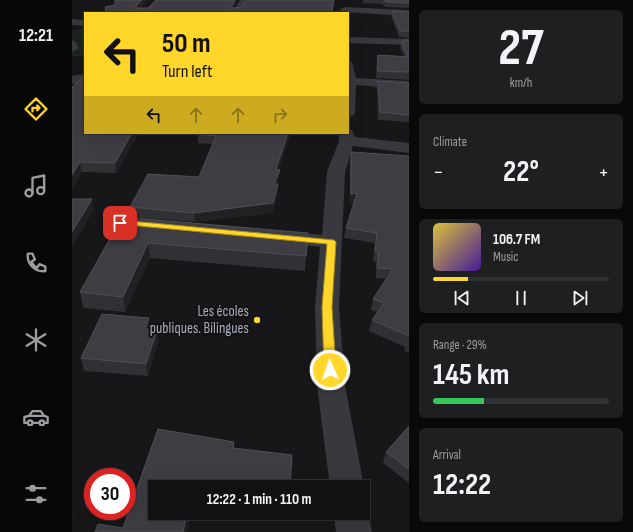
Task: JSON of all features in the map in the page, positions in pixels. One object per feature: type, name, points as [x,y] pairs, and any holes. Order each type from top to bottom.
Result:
[{"type":"street","points":[[238,12],[244,0]]},
{"type":"street","points":[[345,0],[345,12]]},
{"type":"street","points":[[349,12],[409,13]]},
{"type":"street","points":[[72,22],[84,23]]},
{"type":"street","points":[[349,40],[409,42]]},
{"type":"street","points":[[72,43],[72,49]]},
{"type":"street","points":[[349,73],[349,97]]},
{"type":"street","points":[[72,80],[84,78]]},
{"type":"street","points":[[350,81],[409,85]]},
{"type":"street","points":[[345,480],[331,385],[327,307],[336,172],[347,137],[409,148]]},
{"type":"street","points":[[261,236],[331,242]]},
{"type":"street","points":[[352,520],[354,532]]},
{"type":"shaded area","points":[[84,27],[84,57],[72,56],[72,31]]},
{"type":"building","points":[[115,0],[142,0],[136,8],[148,8],[156,0],[235,0],[231,8],[243,7],[246,0],[334,0],[332,12],[106,12],[105,7],[115,5]]},
{"type":"building","points":[[384,0],[409,0],[409,3],[386,2]]},
{"type":"building","points":[[392,11],[409,12],[409,31],[400,31]]},
{"type":"building","points":[[403,40],[409,40],[409,72],[377,71],[378,55],[408,57],[401,42],[404,42]]},
{"type":"building","points":[[84,77],[84,134],[131,134],[115,163],[80,162],[72,175],[72,87]]},
{"type":"building","points":[[376,81],[409,83],[409,115],[380,112],[378,82]]},
{"type":"building","points":[[198,134],[288,134],[276,169],[280,170],[274,184],[278,184],[273,203],[194,213],[130,207],[148,174],[199,177],[216,136]]},
{"type":"building","points":[[351,152],[409,156],[409,336],[372,320],[384,303],[373,299],[393,269],[378,268],[378,251],[375,251],[377,233],[346,228],[357,193],[351,194]]},
{"type":"building","points":[[72,199],[92,199],[72,232]]},
{"type":"building","points":[[122,217],[308,233],[306,256],[148,243],[123,297],[80,292]]},
{"type":"building","points":[[102,314],[149,318],[145,329],[157,330],[146,364],[81,358]]},
{"type":"building","points":[[409,426],[409,469],[386,452]]},
{"type":"building","points":[[158,429],[234,442],[233,448],[292,455],[290,480],[148,480],[148,520],[186,520],[183,532],[95,532],[98,524],[123,528],[126,520],[136,520],[136,491]]},
{"type":"place","name":"Les écoles publiques. Bilingues","points":[[257,320]]},
{"type":"route","points":[[120,223],[331,242],[327,307],[330,370]]}]
